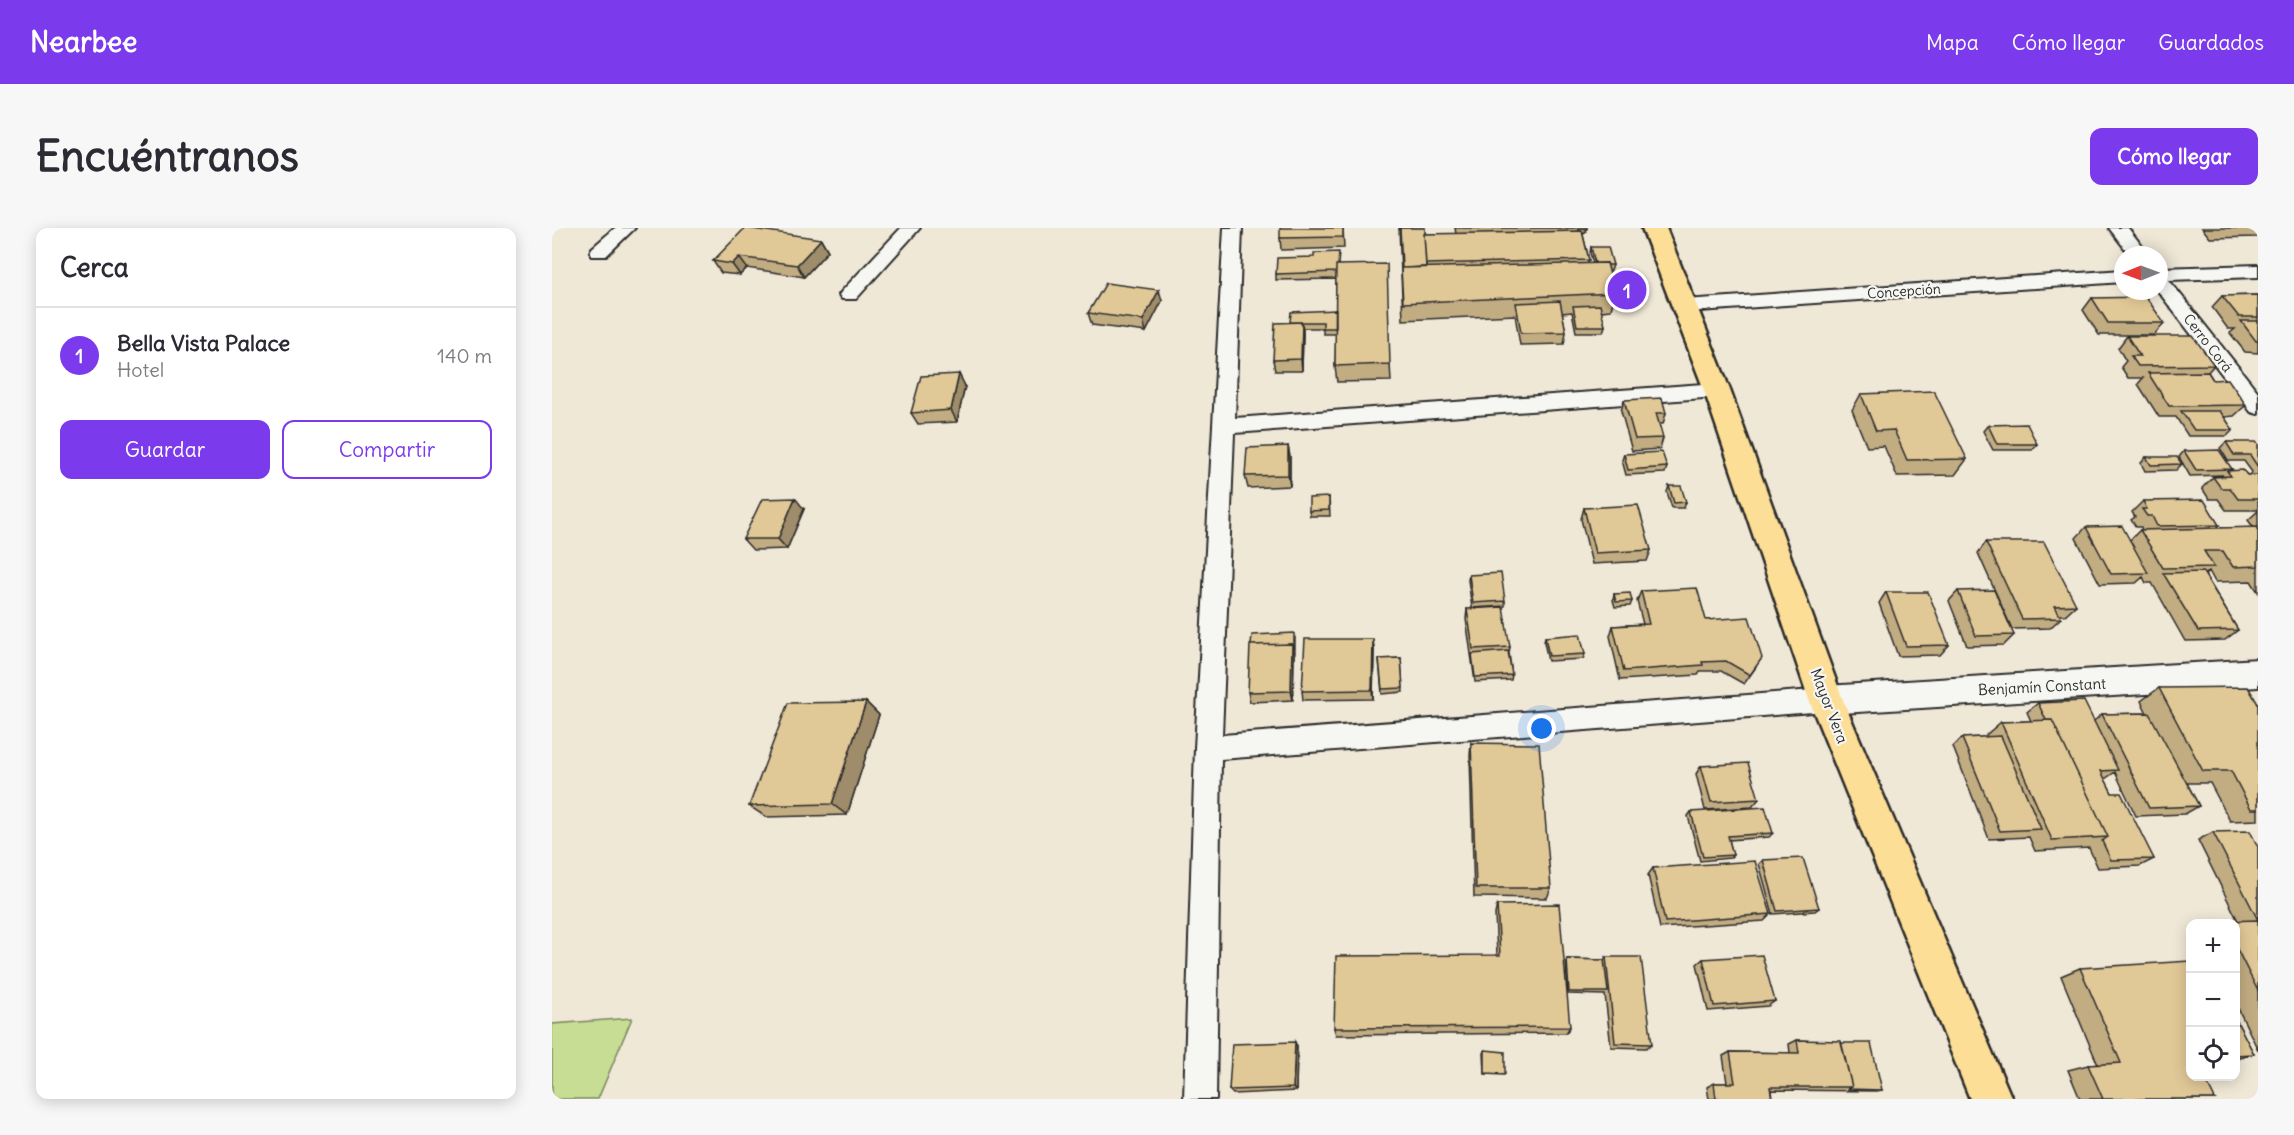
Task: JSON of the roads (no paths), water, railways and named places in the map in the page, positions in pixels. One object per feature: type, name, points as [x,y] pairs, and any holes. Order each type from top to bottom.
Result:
[{"type":"highway","name":"Mayor Vera","points":[[1654,228],[1717,390],[1826,700],[1991,1099]]},
{"type":"street","points":[[599,252],[626,228]]},
{"type":"street","points":[[849,295],[911,228]]},
{"type":"street","points":[[1200,1099],[1208,748],[1233,228]]},
{"type":"street","points":[[2118,228],[2133,246]]},
{"type":"street","points":[[2168,274],[2258,271]]},
{"type":"street","name":"Concepción","points":[[1685,306],[2114,277]]},
{"type":"street","name":"Cerro Corá","points":[[2168,291],[2258,407]]},
{"type":"street","points":[[1223,426],[1717,390]]},
{"type":"street","name":"Benjamín Constant","points":[[1826,700],[2258,674]]},
{"type":"street","points":[[1208,748],[1826,700]]},
{"type":"place","name":"Bella Vista Palace","points":[[1627,290]]}]
